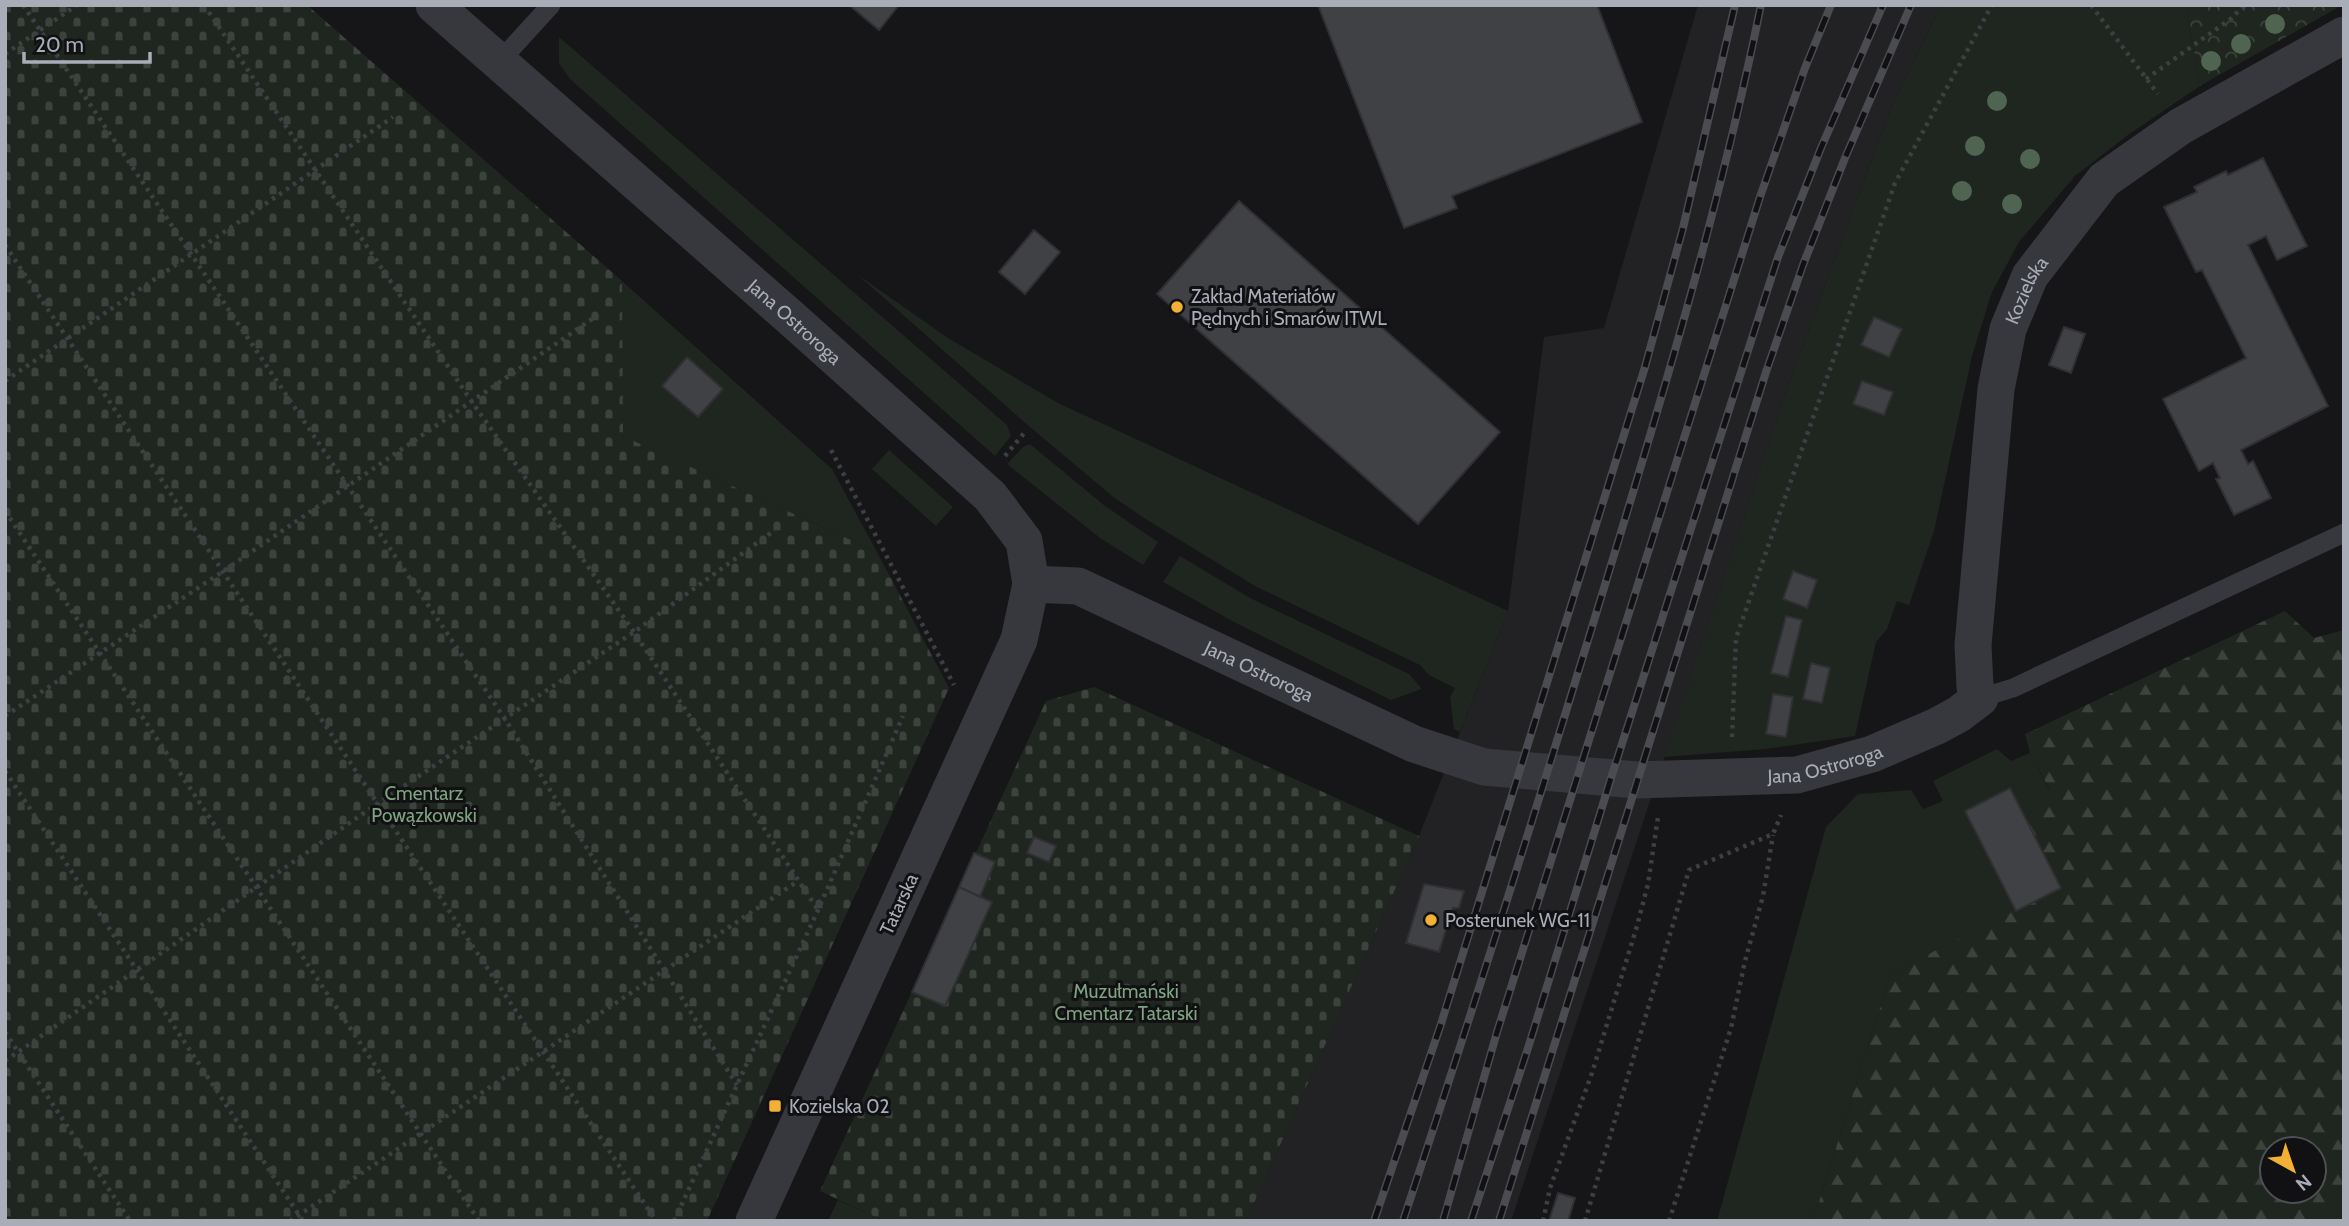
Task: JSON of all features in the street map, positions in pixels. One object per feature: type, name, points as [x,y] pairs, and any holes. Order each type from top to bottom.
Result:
[{"type":"street","name":"Jana Ostroroga","points":[[434,5],[990,496],[1024,541],[1031,584],[1078,586],[1414,744],[1484,767],[1637,780],[1797,775],[1872,754],[1937,726],[1980,698]]},
{"type":"street","name":"Kozielska","points":[[1980,698],[1975,687],[1973,645],[1996,390],[2008,329],[2030,276],[2104,180],[2181,126],[2344,35]]},
{"type":"street","name":"Tatarska","points":[[754,1221],[1019,640],[1031,584]]},
{"type":"lane","points":[[499,62],[551,5]]},
{"type":"lane","name":"Jana Ostroroga","points":[[1980,698],[2013,688],[2281,565],[2344,533]]},
{"type":"path","points":[[23,5],[505,719],[737,1085]]},
{"type":"path","points":[[5,54],[77,5]]},
{"type":"path","points":[[204,5],[472,402],[634,632],[818,910]]},
{"type":"path","points":[[1730,776],[1736,638],[1895,183],[1992,5]]},
{"type":"path","points":[[2091,5],[2181,126]]},
{"type":"path","points":[[2146,79],[2232,18],[2244,5]]},
{"type":"path","points":[[5,381],[393,117]]},
{"type":"path","points":[[5,244],[656,1221]]},
{"type":"path","points":[[5,716],[222,572],[598,315]]},
{"type":"path","points":[[1001,460],[1024,432]]},
{"type":"path","points":[[831,450],[956,687],[962,690]]},
{"type":"path","points":[[5,510],[479,1221]]},
{"type":"path","points":[[5,1060],[377,804],[634,632],[775,530]]},
{"type":"path","points":[[674,1221],[818,910],[903,716]]},
{"type":"path","points":[[5,771],[303,1221]]},
{"type":"path","points":[[1669,1221],[1731,1028],[1745,961],[1763,896],[1773,834],[1797,775]]},
{"type":"path","points":[[1543,1221],[1549,1188],[1592,1073],[1640,916],[1648,884],[1665,779]]},
{"type":"path","points":[[1585,1221],[1689,870],[1773,834]]},
{"type":"path","points":[[290,1221],[798,881]]},
{"type":"path","points":[[5,1032],[130,1221]]},
{"type":"shaded area","points":[[1698,5],[1941,5],[1889,113],[1781,405],[1511,1221],[1246,1221],[1419,836],[1508,611],[1544,337],[1604,328]]},
{"type":"green space","name":"Cmentarz Powązkowski","points":[[5,5],[307,5],[622,281],[623,436],[877,552],[949,688],[707,1221],[5,1221]]},
{"type":"green space","points":[[1941,5],[2186,5],[2200,86],[2128,135],[2075,176],[2019,242],[1992,292],[1972,356],[1934,531],[1909,605],[1897,601],[1887,629],[1876,642],[1855,736],[1766,749],[1664,757],[1781,405],[1889,113]]},
{"type":"green space","points":[[2186,5],[2342,5],[2200,86]]},
{"type":"green space","points":[[559,37],[1007,425],[1011,436],[995,456],[570,79],[559,63]]},
{"type":"green space","points":[[858,275],[948,338],[1058,403],[1508,611],[1460,732],[1454,729],[1450,697],[1455,688],[1429,675],[1420,665],[1255,586],[1112,496]]},
{"type":"green space","points":[[622,281],[832,469],[877,552],[622,436]]},
{"type":"green space","points":[[1030,444],[1105,506],[1158,542],[1143,565],[1100,538],[1007,464],[1023,447]]},
{"type":"green space","points":[[889,450],[953,507],[936,526],[872,469]]},
{"type":"green space","points":[[1180,556],[1250,598],[1409,674],[1422,689],[1391,700],[1234,622],[1163,582]]},
{"type":"green space","points":[[2285,611],[2314,638],[2344,630],[2344,1206],[2314,1221],[1813,1221],[1891,973],[2060,888],[2025,818],[2050,790],[2030,753],[2025,734]]},
{"type":"green space","name":"Muzułmański Cmentarz Tatarski","points":[[1094,687],[1419,836],[1246,1221],[884,1221],[820,1191],[1046,701]]},
{"type":"green space","points":[[1997,749],[2011,761],[2030,753],[2050,791],[2025,818],[1966,811],[2016,911],[1891,973],[1813,1221],[1717,1221],[1826,827],[1858,794],[1911,790],[1923,809],[1943,801],[1933,781]]},
{"type":"green space","points":[[838,1200],[884,1221],[828,1221]]},
{"type":"green space","points":[[2344,1201],[2344,1221],[2304,1221]]},
{"type":"building","points":[[849,5],[899,5],[879,30]]},
{"type":"building","points":[[1318,5],[1597,5],[1642,122],[1452,196],[1457,208],[1404,228]]},
{"type":"building","points":[[2263,158],[2307,246],[2277,260],[2266,236],[2248,245],[2328,406],[2241,450],[2248,464],[2253,461],[2271,498],[2234,515],[2216,479],[2220,478],[2213,463],[2199,471],[2163,399],[2246,358],[2202,270],[2196,272],[2164,207],[2197,192],[2194,187],[2226,171],[2228,175]]},
{"type":"building","points":[[1239,201],[1500,432],[1418,524],[1157,294]]},
{"type":"building","points":[[1034,230],[1060,252],[1025,294],[999,272]]},
{"type":"building","points":[[1874,317],[1902,329],[1889,357],[1861,345]]},
{"type":"building","points":[[2064,327],[2085,334],[2071,373],[2049,365]]},
{"type":"building","points":[[687,357],[723,389],[698,417],[662,386]]},
{"type":"building","points":[[1862,381],[1893,392],[1884,415],[1853,404]]},
{"type":"building","points":[[1793,571],[1817,580],[1807,608],[1783,599]]},
{"type":"building","points":[[1786,616],[1802,620],[1788,677],[1771,673]]},
{"type":"building","points":[[1811,663],[1830,668],[1822,703],[1803,699]]},
{"type":"building","points":[[1773,694],[1793,697],[1786,737],[1766,734]]},
{"type":"building","points":[[2010,788],[2061,888],[2016,911],[1965,811]]},
{"type":"building","points":[[1034,837],[1056,846],[1049,862],[1027,853]]},
{"type":"building","points":[[974,853],[995,862],[980,897],[959,887]]},
{"type":"building","name":"Posterunek WG-11","points":[[1424,884],[1464,891],[1459,908],[1453,908],[1439,952],[1406,943]]},
{"type":"building","points":[[959,887],[992,902],[945,1006],[912,992]]},
{"type":"building","points":[[1558,1193],[1575,1198],[1568,1221],[1549,1221]]},
{"type":"railway","points":[[1374,1221],[1441,1024],[1645,367],[1683,228],[1735,5]]},
{"type":"railway","points":[[1403,1221],[1525,842],[1664,387],[1707,235],[1761,5]]},
{"type":"railway","points":[[1443,1221],[1497,1032],[1760,197],[1805,68],[1831,5]]},
{"type":"railway","points":[[1471,1221],[1778,257],[1821,148],[1883,5]]},
{"type":"railway","points":[[1499,1221],[1766,372],[1803,265],[1845,158],[1911,5]]},
{"type":"place","name":"Zakład Materiałów Pędnych i Smarów ITWL","points":[[1177,307]]},
{"type":"place","name":"Posterunek WG-11","points":[[1431,920]]},
{"type":"place","name":"Kozielska 02","points":[[775,1106]]}]
